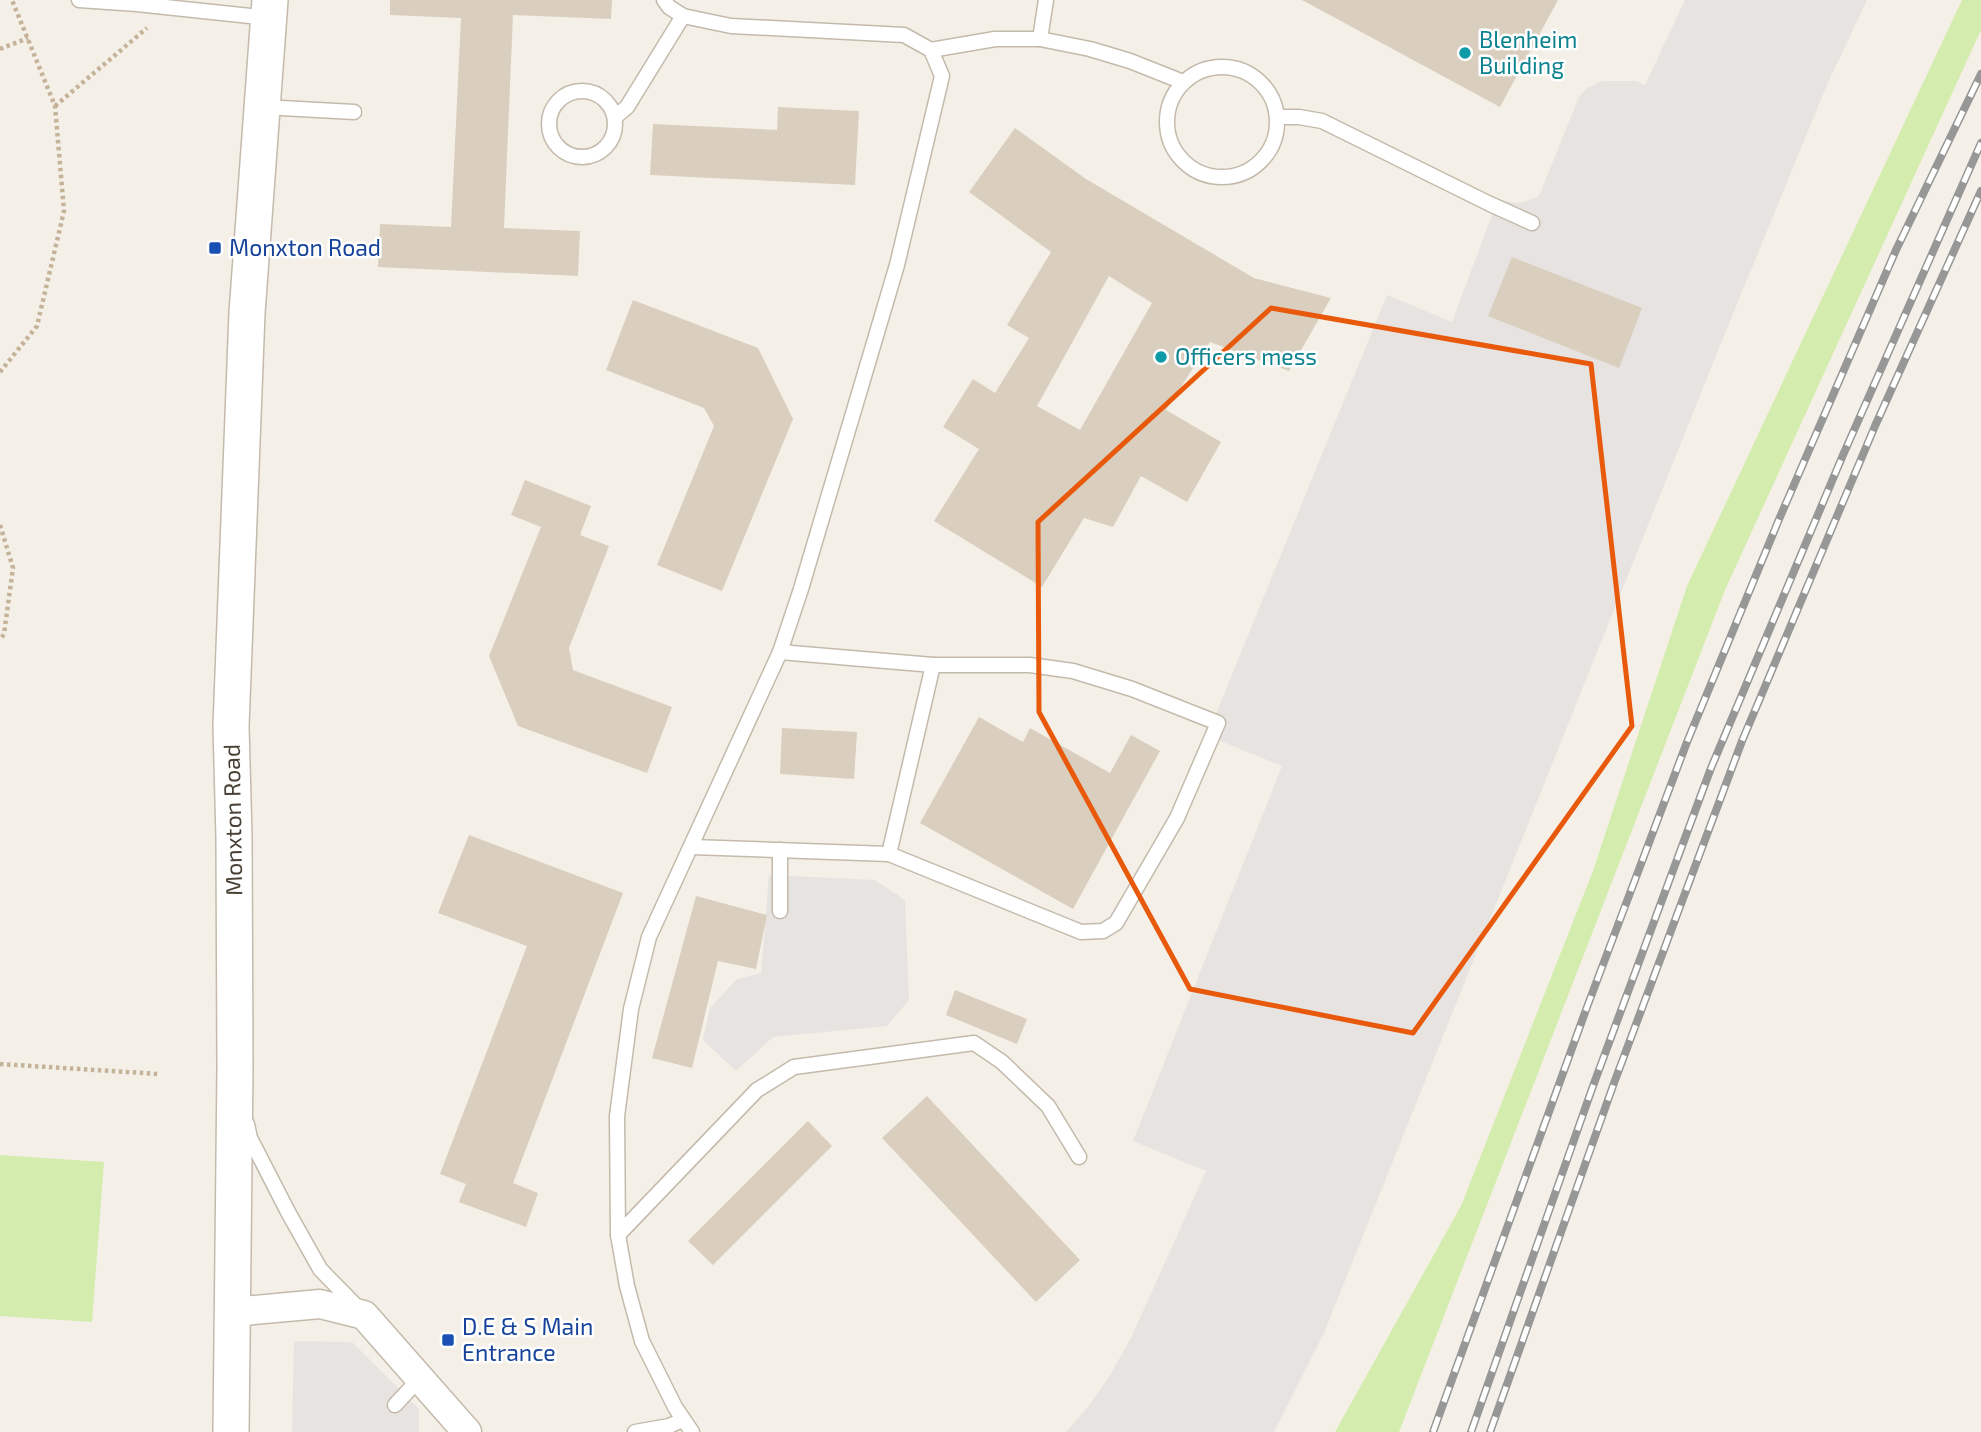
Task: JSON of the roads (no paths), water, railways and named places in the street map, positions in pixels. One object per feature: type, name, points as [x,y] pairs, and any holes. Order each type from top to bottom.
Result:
[{"type":"street","name":"Monxton Road","points":[[231,1432],[235,1067],[232,726],[247,313],[269,9]]},
{"type":"street","points":[[232,1312],[320,1304],[364,1315],[467,1432]]},
{"type":"lane","points":[[79,0],[172,7],[269,9]]},
{"type":"lane","points":[[664,0],[683,16],[731,26],[904,35],[931,50],[942,76],[897,265],[801,589],[779,652],[649,937],[631,1009],[617,1116],[618,1235],[627,1286],[642,1341],[682,1420],[692,1432]]},
{"type":"lane","points":[[1040,39],[1046,0]]},
{"type":"lane","points":[[615,117],[627,107],[683,16]]},
{"type":"lane","points":[[931,50],[995,39],[1040,39],[1090,49],[1130,61],[1183,82]]},
{"type":"lane","points":[[1227,66],[1245,71],[1261,82],[1273,98],[1278,117],[1274,142],[1264,158],[1250,170],[1228,177],[1209,176],[1191,168],[1176,153],[1168,136],[1167,116],[1172,97],[1183,82],[1207,68],[1227,66]]},
{"type":"lane","points":[[582,90],[601,96],[609,104],[615,117],[612,139],[605,149],[587,158],[563,152],[554,144],[549,129],[549,117],[554,106],[571,93],[582,90]]},
{"type":"lane","points":[[263,107],[354,112]]},
{"type":"lane","points":[[1278,117],[1322,121],[1532,223]]},
{"type":"lane","points":[[692,847],[889,855],[1081,932],[1103,931],[1116,923],[1177,818],[1218,723],[1132,689],[1073,671],[1030,665],[933,665],[779,652]]},
{"type":"lane","points":[[889,855],[933,665]]},
{"type":"lane","points":[[780,850],[780,911]]},
{"type":"lane","points":[[618,1235],[757,1090],[794,1067],[974,1043],[1002,1062],[1048,1106],[1079,1157]]},
{"type":"lane","points":[[235,1067],[250,1138],[288,1212],[320,1269],[364,1315]]},
{"type":"lane","points":[[395,1405],[420,1378]]},
{"type":"lane","points":[[635,1432],[669,1426],[682,1420]]},
{"type":"railway","points":[[1433,1432],[1587,1007],[1687,742],[1780,517],[1896,250],[1981,74]]},
{"type":"railway","points":[[1471,1432],[1593,1086],[1711,768],[1843,455],[1981,143]]},
{"type":"railway","points":[[1490,1432],[1614,1083],[1742,741],[1875,426],[1981,191]]},
{"type":"place","name":"Blenheim Building","points":[[1465,53]]},
{"type":"place","name":"Monxton Road","points":[[215,248]]},
{"type":"place","name":"Officers mess","points":[[1161,357]]},
{"type":"place","name":"D.E & S Main Entrance","points":[[448,1340]]}]
